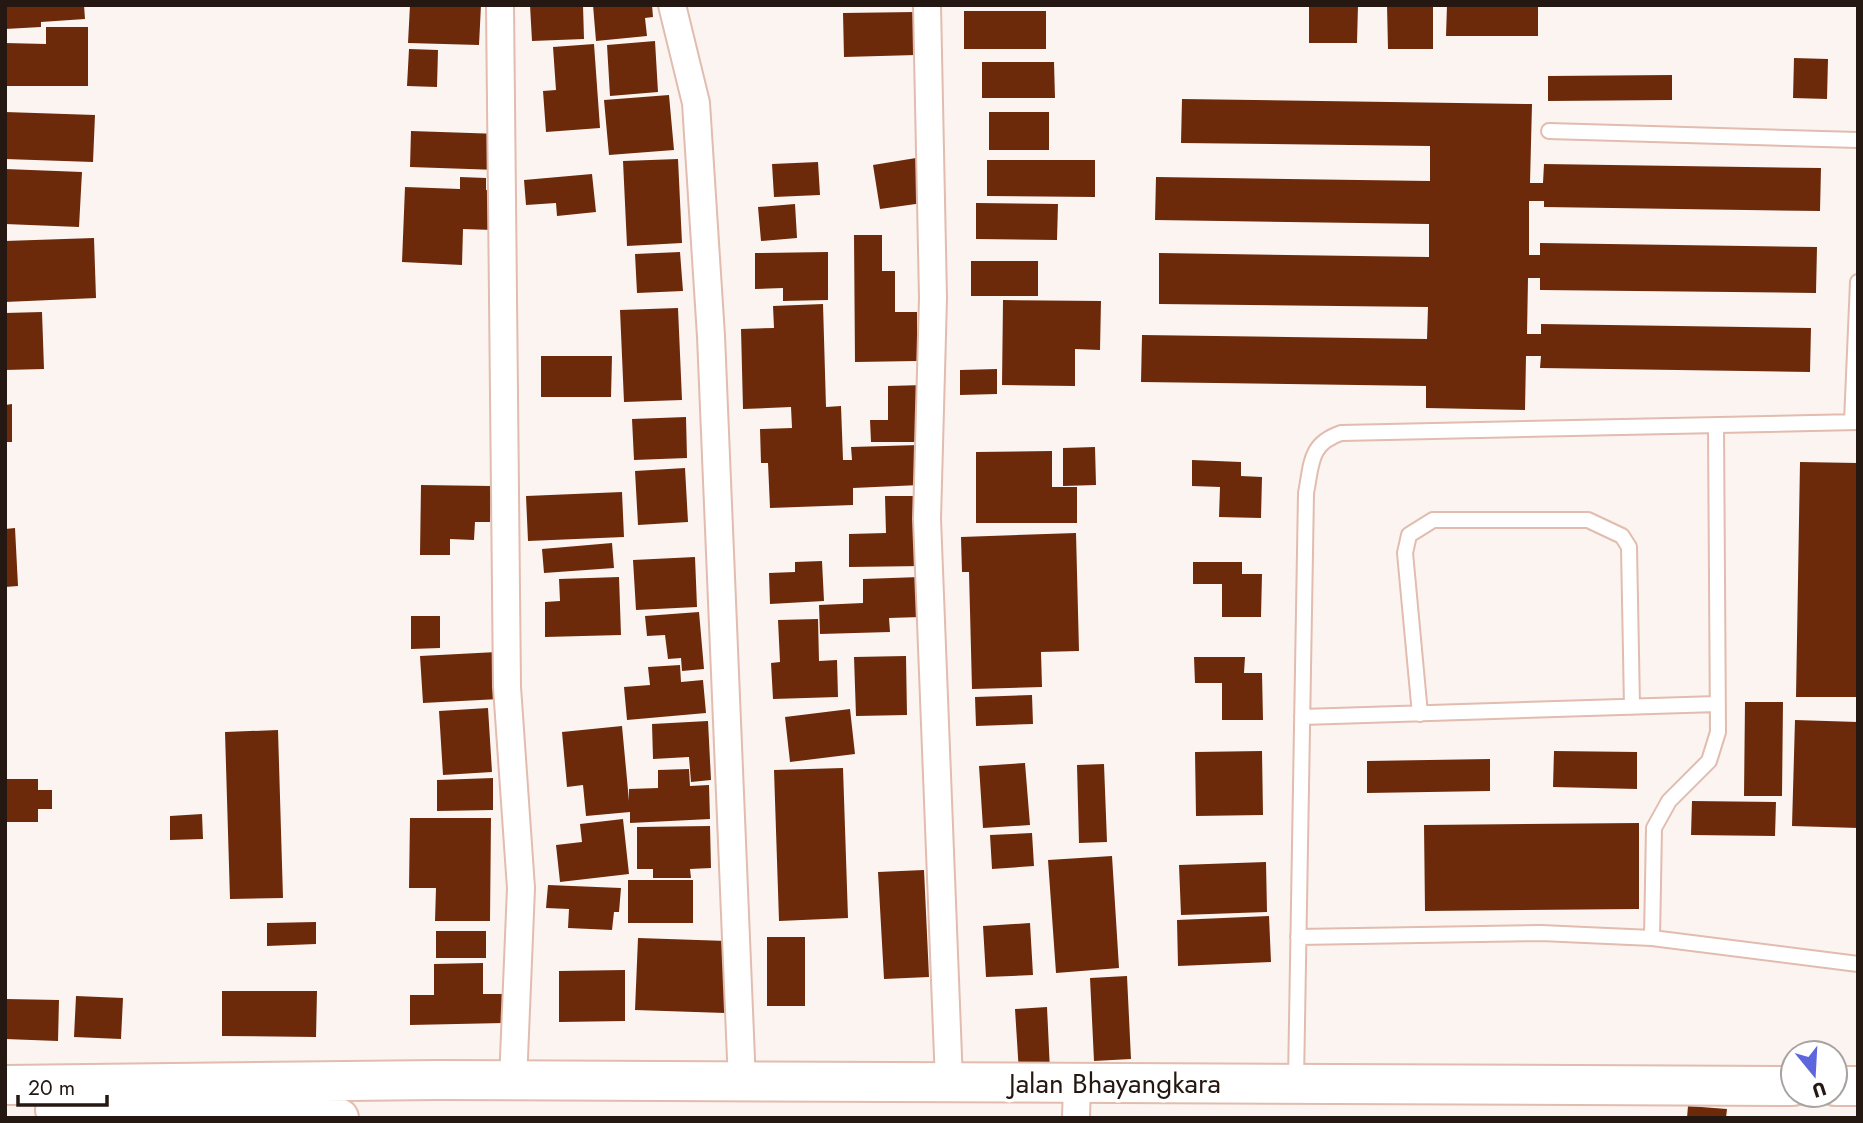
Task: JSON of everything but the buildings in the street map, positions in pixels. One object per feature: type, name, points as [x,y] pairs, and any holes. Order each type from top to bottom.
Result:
[{"type":"main road","name":"Jalan Bhayangkara","points":[[5,1085],[437,1080],[949,1082],[1076,1101],[1296,1084],[1779,1086]]},
{"type":"main road","points":[[5,1110],[233,1112],[340,1118]]},
{"type":"street","points":[[500,5],[506,662],[521,888],[513,1082]]},
{"type":"street","points":[[672,5],[696,103],[708,295],[742,1083]]},
{"type":"street","points":[[927,5],[933,298],[927,519],[949,1082]]},
{"type":"lane","points":[[1549,131],[1858,140]]},
{"type":"lane","points":[[1296,1084],[1306,493],[1314,453],[1323,439],[1341,433],[1855,422],[1858,282]]},
{"type":"lane","points":[[1652,938],[1654,828],[1669,801],[1709,761],[1718,732],[1716,425]]},
{"type":"lane","points":[[1420,714],[1405,553],[1409,535],[1433,520],[1588,520],[1622,536],[1629,547],[1632,707]]},
{"type":"lane","points":[[1302,717],[1717,704]]},
{"type":"lane","points":[[1298,937],[1541,933],[1652,938],[1858,964]]}]
